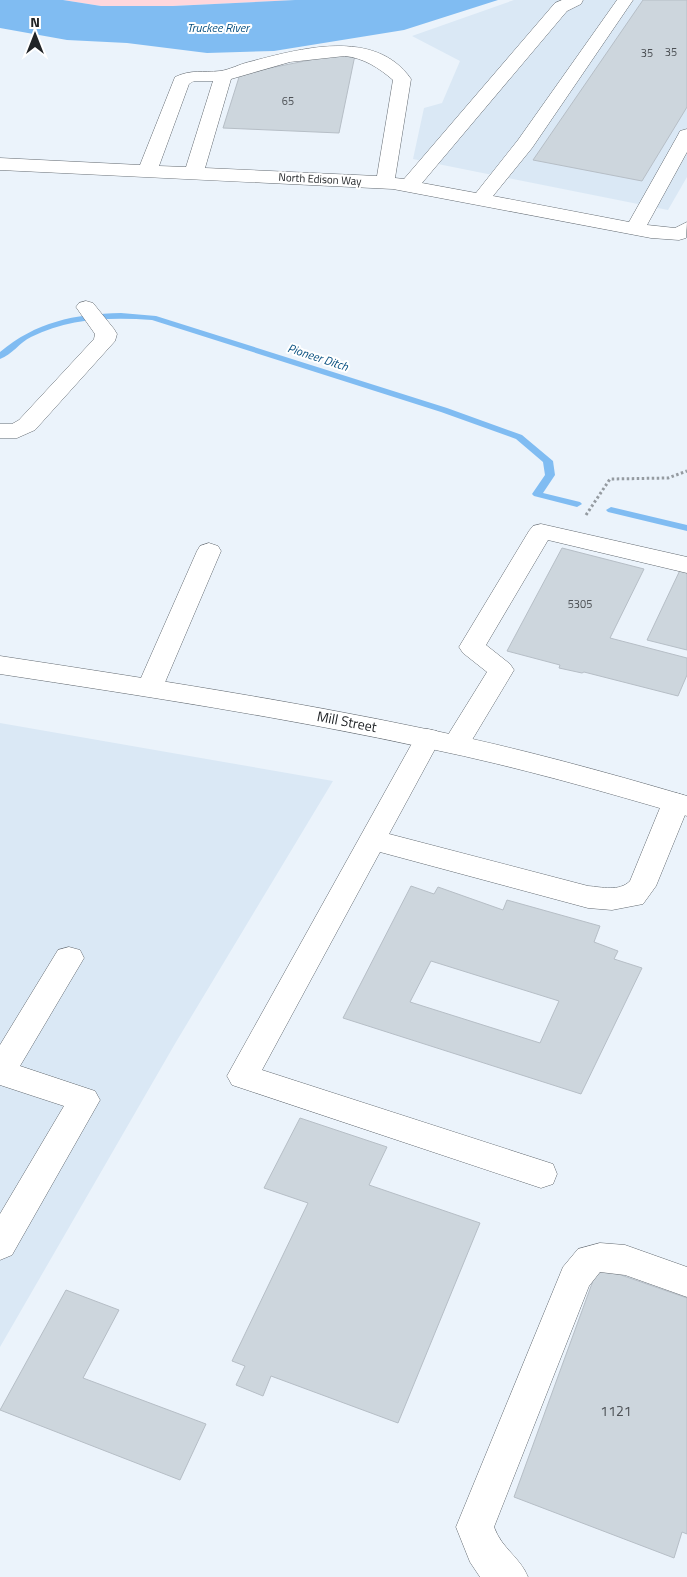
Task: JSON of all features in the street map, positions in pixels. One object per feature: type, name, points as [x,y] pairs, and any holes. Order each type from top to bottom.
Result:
[{"type":"street","points":[[409,186],[561,7],[575,0]]},
{"type":"street","points":[[480,200],[525,144],[625,0]]},
{"type":"street","points":[[147,171],[181,81],[191,76],[222,76],[237,69],[305,54],[337,50],[356,51],[383,62],[402,79],[385,183]]},
{"type":"street","points":[[194,173],[222,76]]},
{"type":"street","points":[[635,229],[687,135]]},
{"type":"street","name":"North Edison Way","points":[[0,164],[385,183],[635,229],[679,234],[687,228]]},
{"type":"street","points":[[0,431],[17,430],[27,425],[104,341],[106,334],[86,307]]},
{"type":"street","points":[[541,1174],[243,1076],[372,840],[442,741],[501,670],[472,647],[541,531],[687,565]]},
{"type":"street","points":[[150,688],[209,551]]},
{"type":"street","name":"Mill Street","points":[[0,665],[275,708],[442,741],[595,779],[682,804]]},
{"type":"street","points":[[372,840],[588,897],[612,899],[633,896],[642,886],[682,804]]},
{"type":"street","points":[[0,1245],[84,1100],[0,1072],[69,958]]},
{"type":"street","points":[[509,1577],[499,1571],[484,1553],[475,1527],[576,1278],[589,1261],[606,1256],[633,1263],[687,1282]]},
{"type":"path","points":[[570,538],[610,479],[668,478],[687,471]]},
{"type":"shaded area","points":[[63,0],[295,0],[173,6],[101,6]]},
{"type":"shaded area","points":[[514,0],[687,0],[687,177],[668,210],[413,159],[424,108],[442,103],[460,61],[412,36]]},
{"type":"shaded area","points":[[0,723],[333,781],[176,1042],[0,1347]]},
{"type":"water","name":"Truckee River","points":[[0,0],[63,0],[101,6],[173,6],[295,0],[498,0],[404,30],[274,51],[207,53],[127,43],[67,40],[0,28]]},
{"type":"building","points":[[643,0],[687,0],[687,107],[642,181],[533,160]]},
{"type":"building","points":[[340,54],[355,55],[339,133],[223,128],[240,74]]},
{"type":"building","points":[[562,548],[644,569],[610,638],[687,658],[687,675],[678,696],[584,672],[559,668],[560,665],[507,651]]},
{"type":"building","points":[[681,568],[687,570],[687,650],[647,640]]},
{"type":"building","points":[[411,886],[434,894],[438,887],[503,910],[507,900],[600,926],[594,942],[618,951],[614,959],[642,968],[581,1094],[343,1018]],"holes":[[[431,961],[559,1001],[540,1043],[410,1002]]]},
{"type":"building","points":[[300,1118],[387,1147],[369,1185],[480,1223],[398,1423],[271,1376],[263,1396],[236,1385],[245,1366],[232,1361],[308,1203],[264,1188]]},
{"type":"building","points":[[598,1267],[687,1298],[687,1534],[682,1532],[674,1558],[514,1497]]},
{"type":"building","points":[[66,1290],[119,1310],[83,1378],[206,1424],[180,1480],[0,1410]]},
{"type":"waterway","name":"Pioneer Ditch","points":[[0,356],[24,337],[58,323],[105,316],[153,318],[444,410],[519,437],[548,461],[550,475],[537,494],[577,504]]},
{"type":"waterway","name":"Pioneer Ditch","points":[[611,510],[687,528]]}]
